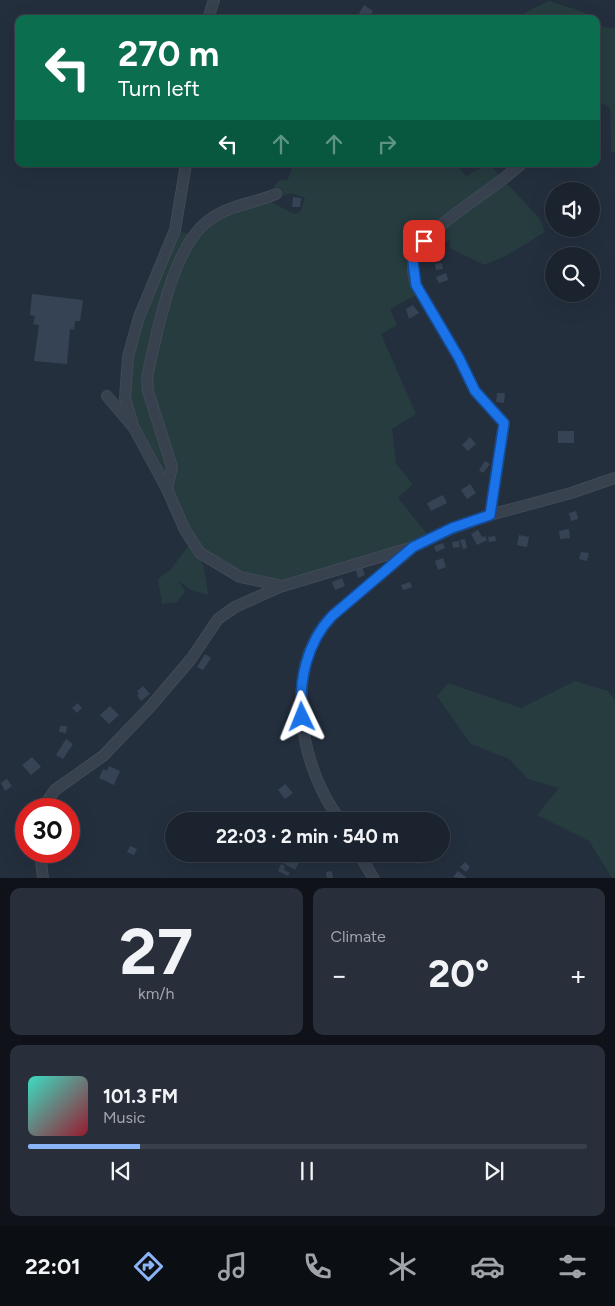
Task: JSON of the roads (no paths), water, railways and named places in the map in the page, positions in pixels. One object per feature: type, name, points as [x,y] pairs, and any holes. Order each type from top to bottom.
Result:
[{"type":"street","points":[[209,15],[214,0]]},
{"type":"street","points":[[134,428],[125,398],[128,357],[138,317],[174,230],[185,167]]},
{"type":"street","points":[[490,515],[504,423],[475,391],[459,358],[416,285],[413,262],[416,253],[424,241],[460,211],[498,185],[518,167]]},
{"type":"street","points":[[167,489],[172,467],[148,391],[147,377],[172,280],[181,258],[207,221],[232,209],[276,194]]},
{"type":"street","points":[[108,396],[134,428],[167,489],[185,530],[200,553],[240,577],[283,586]]},
{"type":"street","points":[[50,798],[55,790],[103,756],[150,708],[191,659],[218,619],[235,607],[283,586],[413,547],[452,528],[490,515],[571,493],[615,478]]},
{"type":"street","points":[[334,812],[326,799],[311,762],[306,736],[300,695],[308,658],[322,626],[413,547]]},
{"type":"street","points":[[364,862],[374,878]]},
{"type":"street","points":[[41,863],[43,878]]}]
